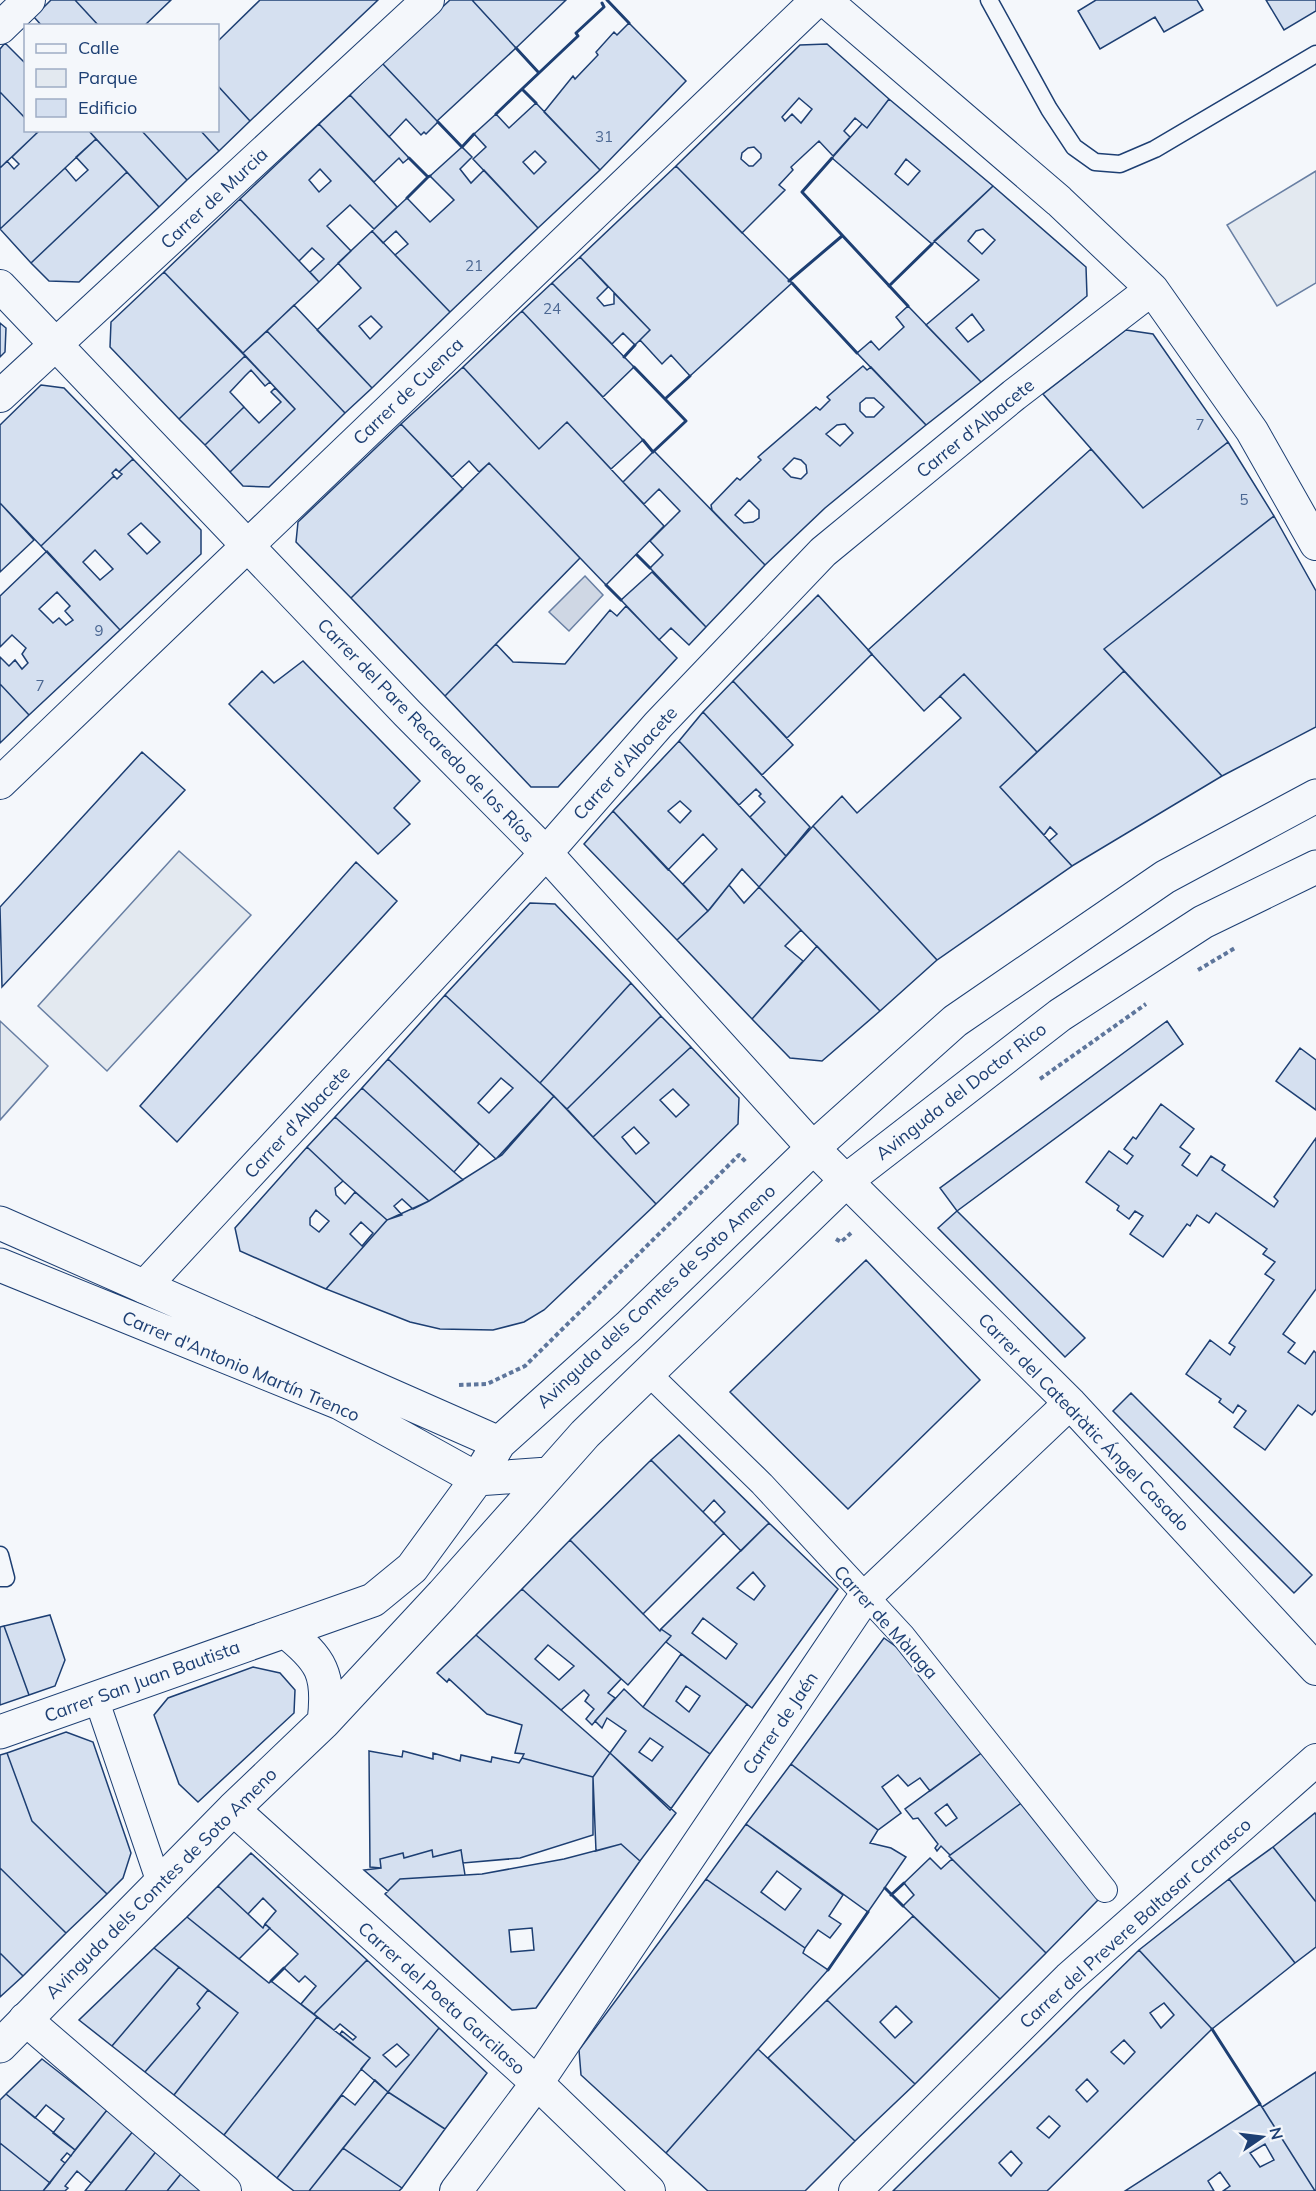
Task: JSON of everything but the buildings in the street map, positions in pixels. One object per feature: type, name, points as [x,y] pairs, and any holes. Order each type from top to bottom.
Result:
[{"type":"street","points":[[0,28],[29,0]]},
{"type":"street","name":"Carrer de Murcia","points":[[0,396],[428,0]]},
{"type":"street","name":"Carrer de Cuenca","points":[[0,783],[817,0]]},
{"type":"street","points":[[825,0],[1059,201],[1152,289],[1252,431],[1316,544]]},
{"type":"street","name":"Carrer del Pare Recaredo de los Ríos","points":[[0,286],[546,853],[813,1148],[847,1180]]},
{"type":"street","name":"Carrer d'Albacete","points":[[144,1287],[546,853],[658,725],[823,552],[1014,395],[1152,289]]},
{"type":"street","points":[[813,1148],[955,1021],[1165,877],[1316,796]]},
{"type":"street","name":"Avinguda del Doctor Rico","points":[[647,1372],[847,1180],[1060,1015],[1203,922],[1316,867]]},
{"type":"street","name":"Avinguda dels Comtes de Soto Ameno","points":[[443,1594],[450,1547],[489,1478],[499,1443],[629,1326],[813,1148]]},
{"type":"street","name":"Carrer del Catedràtic Ángel Casado","points":[[847,1180],[1070,1403],[1316,1670]]},
{"type":"street","name":"Carrer d'Antonio Martín Trenco","points":[[0,1223],[499,1443]]},
{"type":"street","name":"Carrer d'Antonio Martín Trenco","points":[[0,1265],[340,1403],[489,1478]]},
{"type":"street","name":"Avinguda dels Comtes de Soto Ameno","points":[[0,2046],[232,1809],[324,1722],[443,1594],[548,1474],[647,1372]]},
{"type":"street","name":"Carrer de Màlaga","points":[[647,1372],[762,1484],[864,1598],[903,1636],[1105,1890]]},
{"type":"street","name":"Carrer de Jaén","points":[[456,2191],[537,2083],[864,1598],[1070,1403]]},
{"type":"street","points":[[489,1478],[548,1474]]},
{"type":"street","name":"Avinguda dels Comtes de Soto Ameno","points":[[285,1631],[373,1600],[412,1568],[489,1478]]},
{"type":"street","points":[[285,1631],[310,1650],[322,1672],[328,1694],[324,1722]]},
{"type":"street","name":"Carrer San Juan Bautista","points":[[0,1732],[285,1631]]},
{"type":"street","points":[[96,1698],[159,1883]]},
{"type":"street","name":"Carrer del Prevere Baltasar Carrasco","points":[[855,2191],[1069,1978],[1316,1761]]},
{"type":"street","name":"Carrer del Poeta Garcilaso","points":[[232,1809],[537,2083],[649,2191]]},
{"type":"street","points":[[25,2019],[225,2191]]},
{"type":"lane","points":[[989,0],[1049,109],[1074,147],[1095,162],[1120,164],[1155,149],[1316,54]]},
{"type":"lane","points":[[0,1555],[6,1578],[0,1578]]},
{"type":"path","points":[[1193,973],[1243,943]]},
{"type":"path","points":[[1036,1081],[1154,999]]},
{"type":"path","points":[[449,1385],[487,1384],[525,1366],[739,1155]]},
{"type":"path","points":[[803,1222],[841,1242],[878,1210]]},
{"type":"green space","points":[[1316,171],[1316,283],[1277,306],[1227,225]]},
{"type":"green space","points":[[179,851],[251,915],[107,1071],[38,1006]]},
{"type":"green space","points":[[0,1021],[48,1066],[0,1120]]},
{"type":"shaded area","points":[[585,576],[603,595],[569,631],[549,612]]},
{"type":"wall","points":[[607,0],[629,23]]},
{"type":"wall","points":[[522,89],[578,36],[576,33],[604,7],[602,3]]},
{"type":"wall","points":[[516,48],[539,73]]},
{"type":"wall","points":[[496,114],[522,89],[536,103]]},
{"type":"wall","points":[[438,122],[462,147],[474,134]]},
{"type":"wall","points":[[409,158],[428,177],[430,176]]},
{"type":"wall","points":[[832,158],[802,192],[908,306]]},
{"type":"wall","points":[[407,198],[428,177]]},
{"type":"wall","points":[[789,281],[842,236]]},
{"type":"wall","points":[[889,286],[932,244]]},
{"type":"wall","points":[[792,283],[857,353]]},
{"type":"wall","points":[[624,357],[635,345]]},
{"type":"wall","points":[[634,367],[665,399],[690,376]]},
{"type":"wall","points":[[654,451],[686,421],[665,399]]},
{"type":"wall","points":[[643,440],[653,452]]},
{"type":"wall","points":[[637,555],[650,568]]},
{"type":"wall","points":[[606,585],[621,600]]},
{"type":"wall","points":[[891,1895],[904,1883]]},
{"type":"wall","points":[[885,1888],[903,1906]]},
{"type":"wall","points":[[828,1970],[868,1912]]},
{"type":"wall","points":[[271,1981],[284,1968]]},
{"type":"wall","points":[[1212,2029],[1260,2104]]}]
